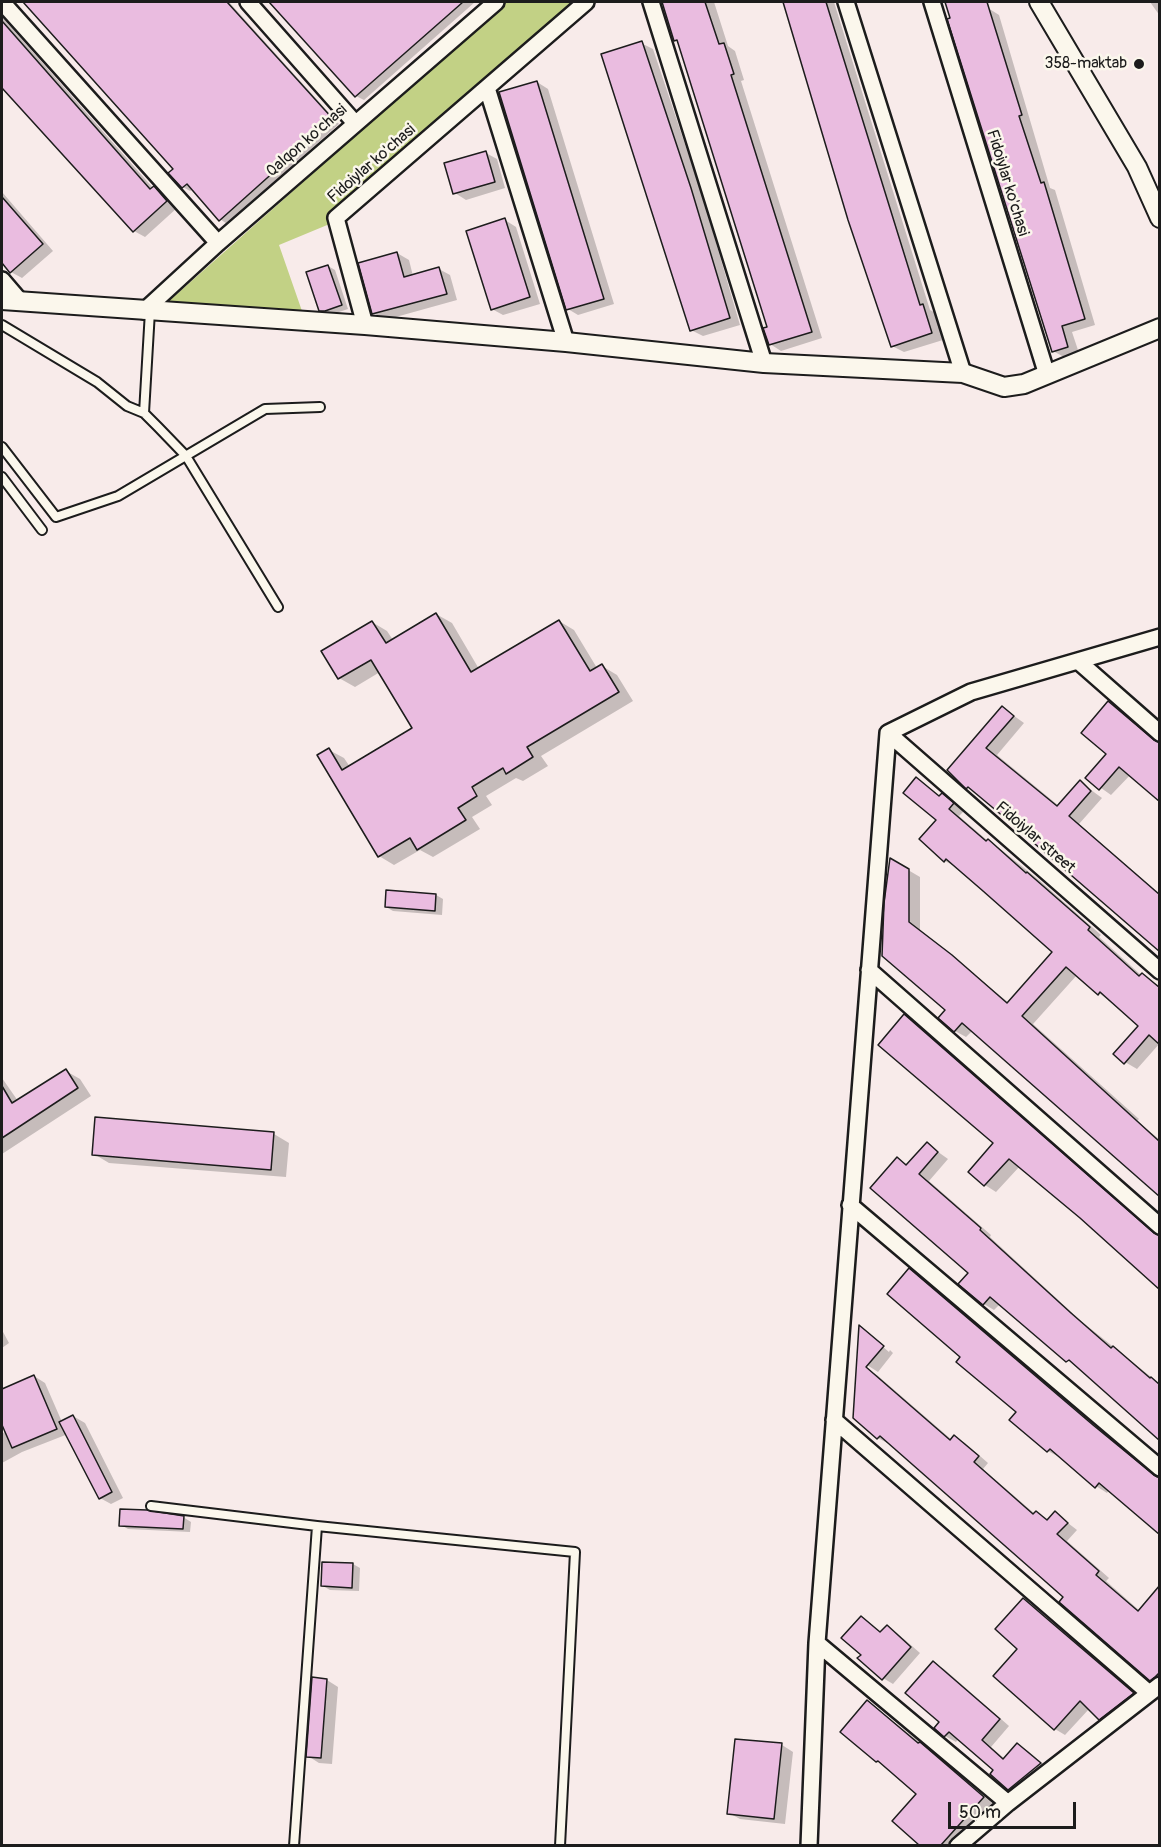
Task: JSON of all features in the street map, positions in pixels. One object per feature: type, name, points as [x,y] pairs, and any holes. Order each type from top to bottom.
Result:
[{"type":"street","points":[[2,2],[218,243]]},
{"type":"street","points":[[248,2],[355,123]]},
{"type":"street","name":"Qalqon ko'chasi","points":[[147,311],[218,243],[496,2]]},
{"type":"street","name":"Fidoiylar ko'chasi","points":[[364,325],[336,218],[586,2]]},
{"type":"street","points":[[651,2],[764,363]]},
{"type":"street","points":[[846,2],[963,373]]},
{"type":"street","name":"Fidoiylar ko'chasi","points":[[932,2],[1047,375]]},
{"type":"street","points":[[1039,2],[1137,166],[1160,218]]},
{"type":"street","points":[[487,88],[566,342]]},
{"type":"street","points":[[2,280],[20,302]]},
{"type":"street","points":[[2,300],[364,325],[566,342],[764,363],[963,373],[1004,387],[1024,384],[1160,328]]},
{"type":"street","points":[[809,1845],[817,1643],[888,733],[971,692],[1160,637]]},
{"type":"street","points":[[1078,661],[1160,733]]},
{"type":"street","name":"Fidoiylar street","points":[[888,733],[1160,971]]},
{"type":"street","points":[[869,970],[1160,1226]]},
{"type":"street","points":[[850,1205],[1160,1468]]},
{"type":"street","points":[[834,1420],[1154,1689],[958,1845]]},
{"type":"street","points":[[817,1643],[1008,1803]]},
{"type":"lane","points":[[144,413],[147,311]]},
{"type":"lane","points":[[2,325],[97,382],[127,406],[144,413],[186,456],[278,607]]},
{"type":"lane","points":[[2,447],[56,517],[118,496],[265,409],[320,407]]},
{"type":"lane","points":[[2,477],[42,530]]},
{"type":"lane","points":[[151,1506],[317,1526],[575,1552],[560,1845]]},
{"type":"lane","points":[[294,1845],[317,1526]]},
{"type":"green space","points":[[506,2],[575,2],[329,217],[332,223],[279,245],[302,311],[169,301]]},
{"type":"building","points":[[23,2],[227,2],[333,119],[219,221],[187,184],[182,188],[168,173],[173,169]]},
{"type":"building","points":[[269,2],[463,2],[355,97]]},
{"type":"building","points":[[662,2],[705,2],[719,44],[724,43],[734,74],[731,75],[812,332],[769,345],[763,328],[767,327],[677,40],[674,41]]},
{"type":"building","points":[[783,2],[826,2],[920,305],[923,304],[932,333],[891,347],[848,220]]},
{"type":"building","points":[[945,2],[987,2],[1022,115],[1019,116],[1041,183],[1044,182],[1085,319],[1062,326],[1068,347],[1052,352],[947,19],[950,18]]},
{"type":"building","points":[[2,21],[150,189],[154,186],[167,201],[133,232],[2,88]]},
{"type":"building","points":[[642,41],[691,188],[730,318],[690,331],[601,54]]},
{"type":"building","points":[[537,81],[604,299],[566,310],[499,92]]},
{"type":"building","points":[[486,151],[495,182],[453,194],[444,163]]},
{"type":"building","points":[[2,197],[43,244],[10,273],[2,263]]},
{"type":"building","points":[[505,218],[530,297],[491,310],[466,231]]},
{"type":"building","points":[[397,252],[404,277],[439,267],[447,294],[372,314],[358,263]]},
{"type":"building","points":[[328,265],[342,305],[319,311],[306,272]]},
{"type":"building","points":[[436,613],[471,672],[559,620],[590,671],[602,664],[619,692],[527,747],[533,757],[506,774],[503,768],[472,787],[477,796],[458,808],[466,820],[417,850],[410,838],[378,857],[317,755],[329,748],[342,770],[412,728],[371,660],[338,679],[321,651],[372,621],[386,643]]},
{"type":"building","points":[[1108,701],[1160,743],[1160,802],[1119,767],[1099,790],[1085,778],[1106,754],[1081,733]]},
{"type":"building","points":[[1002,706],[1014,716],[986,748],[1057,806],[1080,780],[1091,791],[1069,816],[1160,895],[1160,952],[998,812],[968,787],[966,789],[947,770]]},
{"type":"building","points":[[916,777],[939,796],[942,793],[954,803],[949,809],[986,841],[988,839],[1090,927],[1088,930],[1139,976],[1142,973],[1160,988],[1160,1045],[1149,1035],[1124,1064],[1113,1054],[1138,1026],[1100,992],[1098,995],[1066,967],[1022,1016],[1160,1142],[1160,1197],[962,1023],[954,1032],[938,1018],[945,1010],[882,956],[884,903],[890,858],[909,869],[909,922],[952,955],[1007,1003],[1052,952],[946,859],[944,862],[919,839],[936,820],[903,793]]},
{"type":"building","points":[[386,890],[436,894],[435,911],[385,907]]},
{"type":"building","points":[[904,1014],[1160,1236],[1160,1290],[1080,1218],[1009,1159],[984,1186],[968,1172],[993,1143],[878,1045]]},
{"type":"building","points":[[66,1069],[78,1088],[2,1138],[2,1086],[12,1103]]},
{"type":"building","points":[[95,1117],[274,1132],[271,1170],[92,1155]]},
{"type":"building","points":[[927,1142],[938,1152],[919,1174],[981,1228],[980,1230],[1071,1313],[1111,1348],[1113,1346],[1160,1385],[1160,1441],[1069,1360],[1066,1362],[990,1297],[983,1305],[958,1284],[968,1273],[870,1188],[897,1157],[906,1165]]},
{"type":"building","points":[[909,1268],[1093,1425],[1160,1478],[1160,1535],[1099,1483],[1095,1488],[1050,1449],[1047,1452],[1009,1420],[1016,1412],[956,1362],[960,1357],[887,1294]]},
{"type":"building","points":[[859,1325],[884,1346],[866,1367],[950,1440],[954,1435],[979,1456],[974,1462],[1033,1514],[1036,1511],[1047,1520],[1055,1511],[1068,1523],[1057,1534],[1099,1571],[1096,1575],[1138,1611],[1160,1585],[1160,1672],[1155,1677],[1150,1681],[1059,1602],[1063,1597],[880,1436],[877,1439],[853,1418]]},
{"type":"building","points":[[34,1375],[57,1429],[12,1448],[2,1425],[2,1389]]},
{"type":"building","points":[[73,1415],[112,1492],[99,1499],[59,1422]]},
{"type":"building","points":[[120,1509],[147,1510],[184,1516],[183,1529],[119,1526]]},
{"type":"building","points":[[322,1562],[353,1563],[352,1588],[321,1586]]},
{"type":"building","points":[[1023,1598],[1134,1693],[1099,1720],[1080,1701],[1054,1730],[993,1676],[1017,1649],[995,1629]]},
{"type":"building","points":[[861,1616],[880,1632],[887,1625],[911,1647],[882,1680],[857,1658],[861,1655],[841,1638]]},
{"type":"building","points":[[933,1661],[1000,1719],[982,1740],[1003,1759],[1017,1743],[1041,1763],[1008,1790],[990,1774],[993,1770],[949,1732],[944,1737],[934,1728],[939,1722],[905,1693]]},
{"type":"building","points":[[312,1677],[327,1679],[321,1758],[306,1757]]},
{"type":"building","points":[[867,1700],[984,1797],[941,1845],[919,1845],[892,1821],[916,1794],[840,1732]]},
{"type":"building","points":[[735,1739],[782,1743],[774,1819],[727,1814]]},
{"type":"place","name":"358-maktab","points":[[1139,64]]}]
